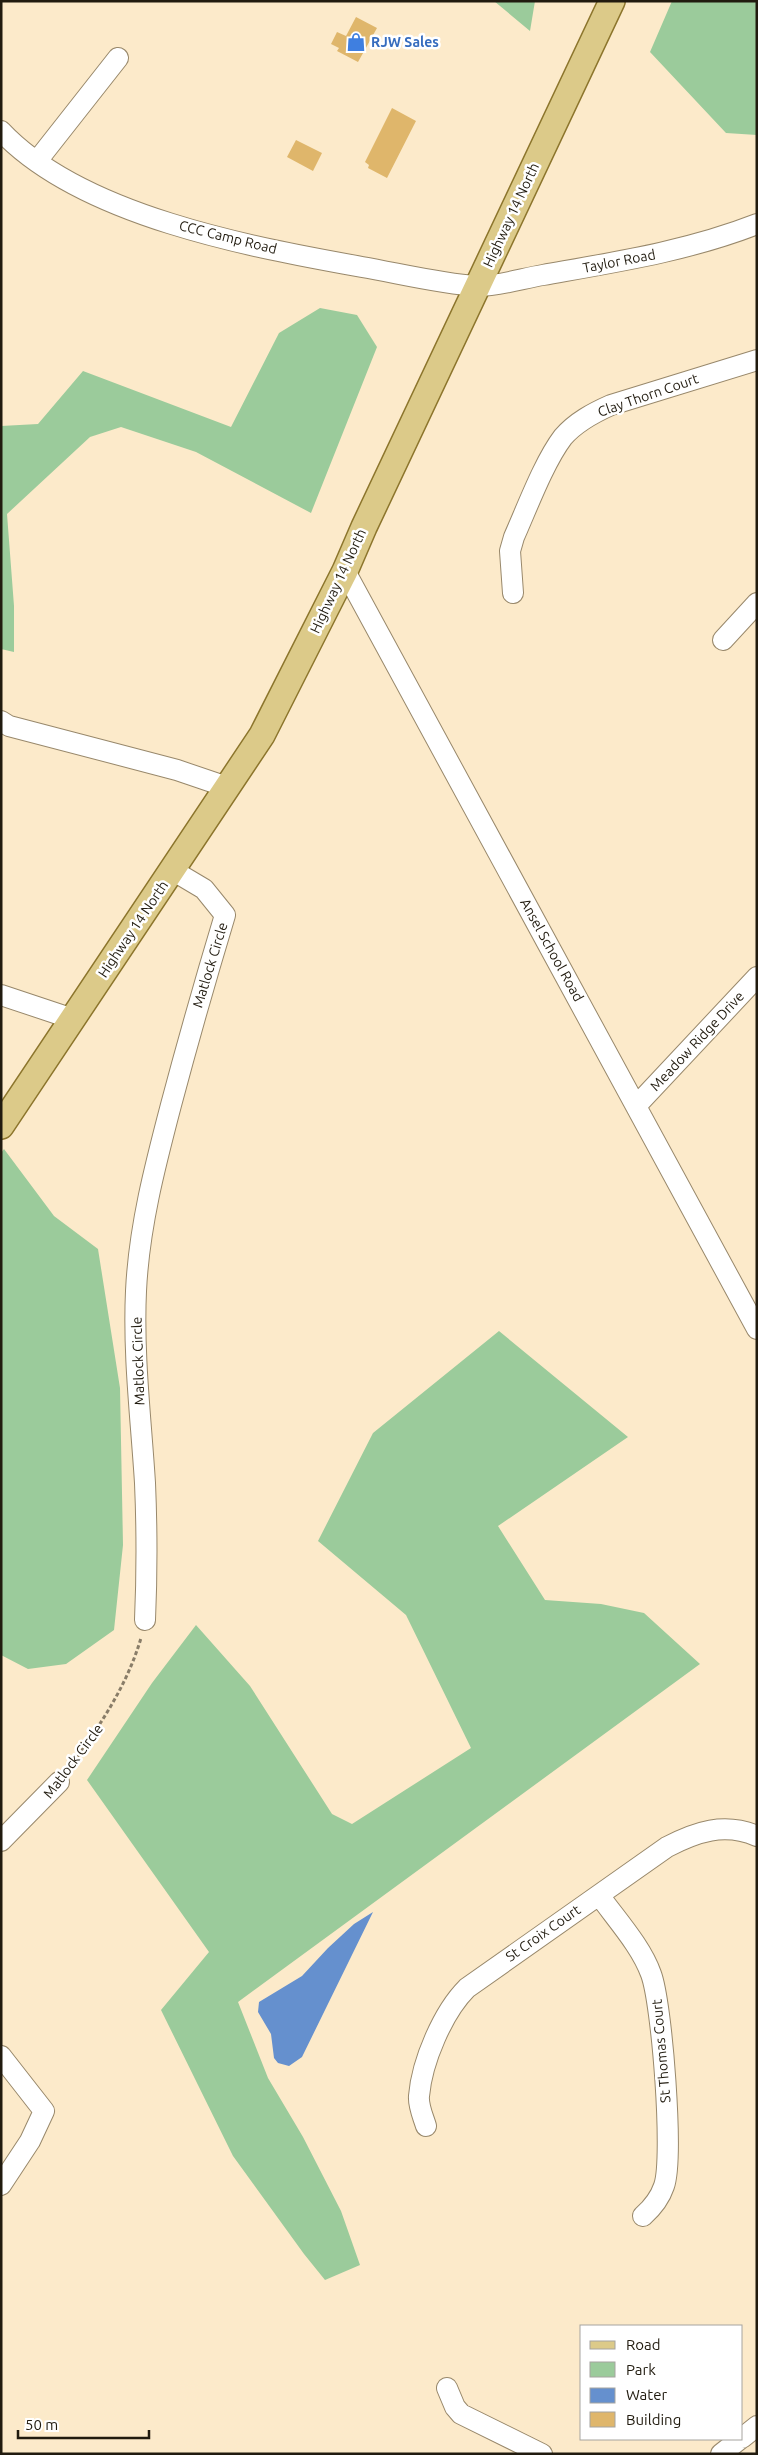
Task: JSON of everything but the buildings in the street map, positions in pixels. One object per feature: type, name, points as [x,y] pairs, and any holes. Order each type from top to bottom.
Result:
[{"type":"main road","name":"Highway 14 North","points":[[1,1126],[262,735],[345,571],[612,1]]},
{"type":"street","points":[[37,161],[118,58]]},
{"type":"street","name":"CCC Camp Road","points":[[5,140],[79,187],[125,208],[184,228],[323,260],[478,286]]},
{"type":"street","name":"Taylor Road","points":[[478,286],[632,259],[696,245],[757,224]]},
{"type":"street","name":"Clay Thorn Court","points":[[513,593],[510,551],[514,537],[553,454],[563,438],[574,427],[596,411],[610,405],[757,360]]},
{"type":"street","name":"Ansel School Road","points":[[345,571],[757,1329]]},
{"type":"street","points":[[723,640],[757,603]]},
{"type":"street","points":[[1,721],[9,726],[176,770],[227,788]]},
{"type":"street","name":"Matlock Circle","points":[[145,1620],[147,1556],[136,1346],[136,1290],[140,1241],[157,1156],[194,1018],[225,915],[204,889],[172,870]]},
{"type":"street","name":"Meadow Ridge Drive","points":[[637,1106],[757,977]]},
{"type":"street","points":[[1,995],[72,1019]]},
{"type":"street","name":"Matlock Circle","points":[[1,1841],[59,1782]]},
{"type":"street","name":"St Croix Court","points":[[426,2126],[420,2105],[424,2075],[442,2021],[450,2007],[467,1988],[667,1847],[691,1834],[728,1829],[757,1836]]},
{"type":"street","name":"St Thomas Court","points":[[599,1895],[644,1959],[656,1989],[662,2042],[668,2155],[665,2185],[660,2196],[642,2216]]},
{"type":"street","points":[[1,2056],[44,2111],[30,2141],[1,2185]]},
{"type":"street","points":[[447,2388],[455,2407],[461,2414],[542,2454]]},
{"type":"street","points":[[743,2436],[757,2426]]},
{"type":"street","points":[[721,2454],[738,2440]]},
{"type":"path","name":"Matlock Circle","points":[[59,1782],[103,1721],[122,1687],[140,1640],[145,1620]]},
{"type":"green space","points":[[494,1],[535,1],[530,31]]},
{"type":"green space","points":[[672,1],[757,1],[757,135],[726,133],[650,52]]},
{"type":"green space","points":[[320,308],[357,315],[377,347],[311,513],[196,452],[121,427],[90,437],[7,514],[14,606],[14,652],[1,649],[1,426],[38,424],[83,371],[231,427],[279,333]]},
{"type":"green space","points":[[4,1149],[54,1216],[98,1249],[120,1388],[123,1545],[114,1630],[66,1664],[28,1669],[1,1655],[1,1153]]},
{"type":"green space","points":[[499,1331],[628,1437],[498,1526],[545,1600],[601,1604],[644,1613],[700,1664],[238,2002],[268,2078],[303,2137],[341,2211],[360,2265],[325,2280],[233,2156],[161,2010],[209,1952],[87,1780],[152,1683],[196,1625],[250,1686],[332,1814],[352,1824],[471,1748],[406,1615],[318,1541],[373,1433]]},
{"type":"water","points":[[373,1912],[302,2057],[289,2066],[278,2063],[274,2058],[271,2034],[258,2012],[259,2002],[302,1976],[354,1924]]},
{"type":"place","name":"RJW Sales","points":[[356,42]]}]
